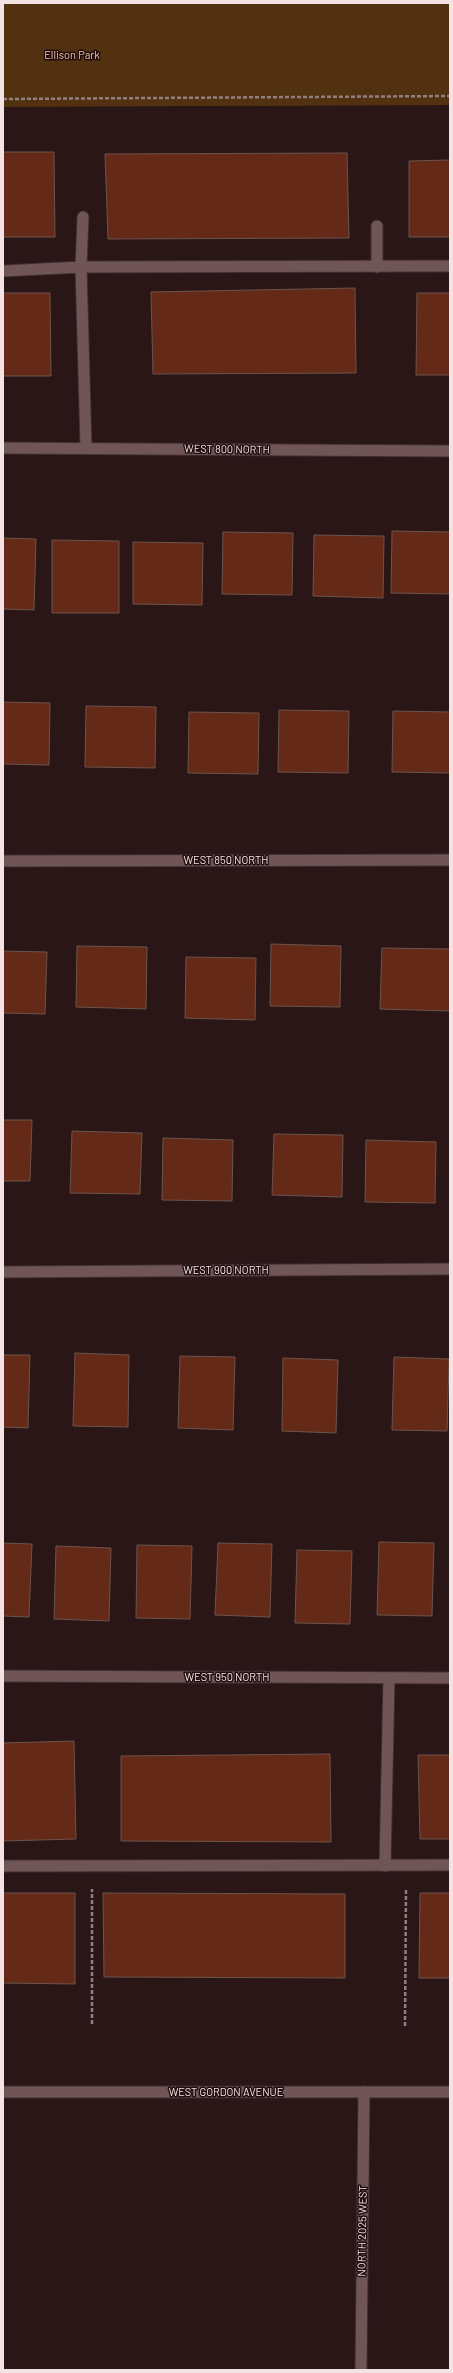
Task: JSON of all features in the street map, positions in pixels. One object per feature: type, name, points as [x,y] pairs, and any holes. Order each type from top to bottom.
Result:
[{"type":"street","points":[[83,217],[81,268],[86,448]]},
{"type":"street","points":[[377,226],[377,267]]},
{"type":"street","points":[[3,271],[81,268],[450,266]]},
{"type":"street","name":"WEST 800 NORTH","points":[[3,448],[450,451]]},
{"type":"street","name":"WEST 850 NORTH","points":[[3,861],[450,860]]},
{"type":"street","name":"WEST 900 NORTH","points":[[3,1272],[450,1269]]},
{"type":"street","name":"WEST 950 NORTH","points":[[3,1676],[450,1678]]},
{"type":"street","points":[[385,1866],[389,1678]]},
{"type":"street","points":[[3,1866],[450,1865]]},
{"type":"street","name":"WEST GORDON AVENUE","points":[[3,2092],[450,2092]]},
{"type":"street","name":"NORTH 2025 WEST","points":[[361,2370],[364,2092]]},
{"type":"path","points":[[3,99],[450,96]]},
{"type":"path","points":[[92,1888],[92,2024]]},
{"type":"path","points":[[405,2026],[406,1889]]},
{"type":"green space","name":"Ellison Park","points":[[3,3],[450,3],[450,105],[3,107]]},
{"type":"building","points":[[3,152],[54,152],[55,237],[3,237]]},
{"type":"building","points":[[347,153],[349,238],[108,239],[105,154]]},
{"type":"building","points":[[450,160],[450,237],[409,237],[409,161]]},
{"type":"building","points":[[355,288],[356,373],[153,374],[151,292]]},
{"type":"building","points":[[3,293],[50,293],[51,376],[3,376]]},
{"type":"building","points":[[417,293],[450,293],[450,375],[416,375]]},
{"type":"building","points":[[392,531],[450,532],[450,594],[391,593]]},
{"type":"building","points":[[223,532],[293,533],[292,595],[222,594]]},
{"type":"building","points":[[314,535],[384,536],[383,598],[313,596]]},
{"type":"building","points":[[3,538],[36,539],[34,610],[3,609]]},
{"type":"building","points":[[52,540],[119,541],[119,613],[52,613]]},
{"type":"building","points":[[133,542],[203,543],[202,605],[133,604]]},
{"type":"building","points":[[3,702],[50,703],[49,765],[3,764]]},
{"type":"building","points":[[86,706],[156,707],[155,768],[85,767]]},
{"type":"building","points":[[279,710],[349,711],[348,773],[278,772]]},
{"type":"building","points":[[393,711],[450,712],[450,773],[392,772]]},
{"type":"building","points":[[189,712],[259,713],[258,774],[188,773]]},
{"type":"building","points":[[271,944],[341,946],[340,1007],[270,1006]]},
{"type":"building","points":[[77,946],[147,947],[146,1009],[76,1007]]},
{"type":"building","points":[[382,948],[450,949],[450,1011],[380,1009]]},
{"type":"building","points":[[3,951],[47,952],[45,1014],[3,1013]]},
{"type":"building","points":[[186,957],[256,958],[255,1020],[185,1018]]},
{"type":"building","points":[[3,1120],[32,1120],[30,1181],[3,1181]]},
{"type":"building","points":[[72,1131],[142,1133],[140,1194],[70,1193]]},
{"type":"building","points":[[274,1134],[343,1135],[342,1197],[272,1195]]},
{"type":"building","points":[[163,1138],[233,1140],[232,1201],[162,1200]]},
{"type":"building","points":[[366,1140],[436,1142],[435,1203],[365,1202]]},
{"type":"building","points":[[75,1353],[129,1355],[128,1427],[73,1426]]},
{"type":"building","points":[[3,1355],[30,1355],[28,1428],[3,1427]]},
{"type":"building","points":[[180,1356],[235,1357],[233,1430],[178,1428]]},
{"type":"building","points":[[394,1357],[449,1359],[447,1431],[392,1430]]},
{"type":"building","points":[[283,1358],[338,1360],[336,1433],[282,1431]]},
{"type":"building","points":[[379,1542],[434,1543],[432,1616],[377,1615]]},
{"type":"building","points":[[3,1543],[32,1544],[29,1617],[3,1616]]},
{"type":"building","points":[[218,1543],[272,1544],[270,1617],[215,1615]]},
{"type":"building","points":[[137,1545],[192,1546],[190,1619],[136,1618]]},
{"type":"building","points":[[56,1546],[111,1548],[109,1621],[54,1619]]},
{"type":"building","points":[[297,1550],[352,1551],[350,1624],[295,1623]]},
{"type":"building","points":[[74,1741],[76,1839],[3,1841],[3,1743]]},
{"type":"building","points":[[330,1754],[331,1842],[121,1841],[121,1756]]},
{"type":"building","points":[[418,1755],[450,1755],[450,1839],[420,1839]]},
{"type":"building","points":[[3,1893],[75,1893],[75,1984],[3,1983]]},
{"type":"building","points":[[103,1893],[345,1894],[345,1978],[104,1977]]},
{"type":"building","points":[[420,1893],[450,1893],[450,1978],[419,1978]]}]
